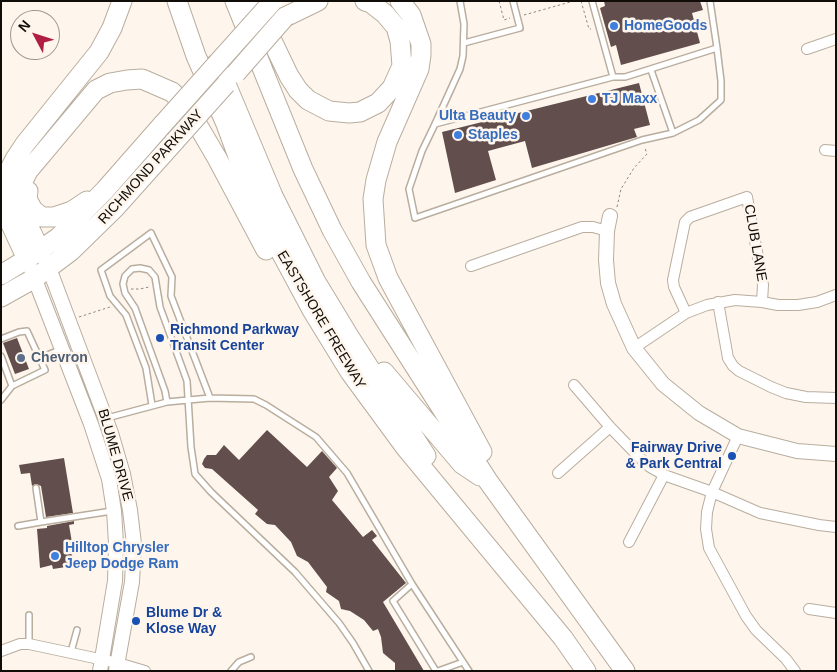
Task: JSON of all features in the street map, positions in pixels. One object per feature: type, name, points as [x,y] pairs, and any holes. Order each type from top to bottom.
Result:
[{"type":"highway","points":[[1,269],[7,262],[10,250],[10,225],[5,194],[9,172],[15,159],[37,129],[99,52],[116,20],[122,1]]},
{"type":"highway","name":"EASTSHORE FREEWAY","points":[[177,1],[196,56],[226,124],[247,181],[276,245],[312,310],[350,372],[405,447],[563,638],[586,671]]},
{"type":"highway","points":[[235,1],[295,151],[332,230],[388,326],[489,482],[625,671]]},
{"type":"highway","points":[[253,1],[289,76],[298,90],[308,100],[329,111],[349,113],[360,112],[378,103],[392,88],[402,66],[400,41],[396,27],[385,14],[371,3],[365,1]]},
{"type":"highway","name":"RICHMOND PARKWAY","points":[[1,275],[59,237],[105,190],[272,1]]},
{"type":"highway","points":[[286,17],[318,1]]},
{"type":"highway","points":[[400,1],[411,15],[421,44],[421,55],[419,69],[387,142],[376,180],[373,199],[376,245],[388,278],[482,452],[489,482]]},
{"type":"highway","name":"RICHMOND PARKWAY","points":[[1,297],[42,273],[90,233],[286,17]]},
{"type":"highway","points":[[220,58],[231,79],[264,160],[292,235],[316,282],[424,454],[563,638]]},
{"type":"highway","points":[[34,255],[19,199],[21,185],[28,171],[96,90],[110,84],[142,79],[172,92],[187,107],[217,158],[266,250],[312,310]]},
{"type":"highway","points":[[264,160],[324,275],[374,357],[394,385],[462,464],[489,482]]},
{"type":"highway","points":[[36,163],[28,187],[28,199],[33,210],[42,217],[54,217],[72,211],[105,190]]},
{"type":"highway","points":[[10,225],[34,255]]},
{"type":"street","points":[[286,17],[300,1]]},
{"type":"street","points":[[807,49],[836,39]]},
{"type":"street","name":"CLUB LANE","points":[[686,313],[672,280],[685,222],[690,217],[747,197],[763,285],[762,302]]},
{"type":"street","points":[[610,216],[607,231],[606,260],[608,283],[634,348],[663,384],[699,413],[738,436],[797,452],[836,454]]},
{"type":"street","points":[[471,266],[582,227],[594,227],[607,231]]},
{"type":"street","name":"BLUME DRIVE","points":[[34,255],[68,320],[106,419],[124,474],[134,544],[132,582],[117,667]]},
{"type":"street","name":"BLUME DRIVE","points":[[42,273],[62,349],[91,424],[108,479],[114,511],[116,543],[115,581],[101,665]]},
{"type":"street","points":[[634,348],[686,313],[718,302],[734,300],[798,306],[836,295]]},
{"type":"street","points":[[718,302],[728,358],[739,371],[771,388],[786,393],[806,397],[836,398]]},
{"type":"street","points":[[574,385],[610,427],[650,467],[664,475],[712,492],[760,513],[820,526],[836,527]]},
{"type":"street","points":[[558,473],[610,427]]},
{"type":"street","points":[[738,436],[712,492],[707,512],[706,529],[709,548],[746,616],[756,630],[786,658],[796,671]]},
{"type":"street","points":[[628,542],[664,475]]},
{"type":"street","points":[[809,609],[836,613]]},
{"type":"street","points":[[1,651],[20,644],[29,644],[71,652],[101,665],[145,671]]},
{"type":"lane","points":[[460,1],[464,24],[464,43],[460,69],[422,151],[408,189],[415,218],[642,140],[672,133],[699,120],[720,100],[721,80],[710,1]]},
{"type":"lane","points":[[464,43],[520,28],[513,1]]},
{"type":"lane","points":[[592,1],[613,77]]},
{"type":"lane","points":[[435,124],[613,77],[625,77],[651,70],[717,48]]},
{"type":"lane","points":[[651,70],[672,133]]},
{"type":"lane","points":[[152,405],[146,368],[126,315],[110,296],[101,270],[152,233],[172,278],[171,296],[210,398]]},
{"type":"lane","points":[[167,402],[165,391],[135,308],[124,293],[122,284],[125,276],[132,269],[149,270],[155,277],[160,307],[187,381],[194,474],[295,572],[339,623],[367,670]]},
{"type":"lane","points":[[1,339],[27,331],[45,370],[12,386],[1,400]]},
{"type":"lane","points":[[40,358],[62,349]]},
{"type":"lane","points":[[1,356],[12,386]]},
{"type":"lane","points":[[91,424],[167,402],[210,398],[254,399],[316,437],[347,474],[412,584],[469,671]]},
{"type":"lane","points":[[36,488],[41,522]]},
{"type":"lane","points":[[18,526],[114,511]]},
{"type":"lane","points":[[412,584],[394,601],[437,671],[463,662]]},
{"type":"lane","points":[[29,615],[29,644]]},
{"type":"lane","points":[[71,652],[77,630]]},
{"type":"lane","points":[[231,671],[239,662],[251,658]]},
{"type":"path","points":[[500,1],[504,20],[574,1]]},
{"type":"path","points":[[581,1],[589,29],[598,27]]},
{"type":"path","points":[[610,216],[616,216],[621,189],[634,168],[647,154],[642,140]]},
{"type":"path","points":[[131,289],[140,290],[150,287]]},
{"type":"path","points":[[68,320],[110,307]]},
{"type":"building","points":[[604,1],[700,1],[703,10],[692,13],[700,43],[621,65],[616,45],[611,47],[600,8],[605,6]]},
{"type":"building","points":[[639,83],[650,125],[634,129],[637,137],[532,168],[525,141],[488,151],[496,180],[455,193],[442,132]]},
{"type":"building","points":[[17,338],[29,369],[15,374],[3,343]]},
{"type":"building","points":[[267,430],[307,467],[322,451],[337,468],[329,477],[338,491],[332,500],[363,537],[372,530],[377,536],[372,540],[406,583],[383,602],[424,671],[395,671],[395,663],[383,653],[378,629],[373,631],[364,620],[350,611],[341,609],[339,601],[326,592],[327,587],[308,562],[297,556],[291,542],[275,525],[267,524],[255,514],[258,510],[212,469],[205,468],[202,464],[207,455],[216,455],[224,445],[239,460]]},
{"type":"building","points":[[64,458],[73,513],[46,517],[41,486],[36,484],[32,486],[30,473],[21,474],[19,465]]},
{"type":"building","points":[[74,521],[74,524],[69,525],[74,554],[72,554],[73,562],[66,564],[66,567],[53,569],[52,565],[40,568],[37,529]]},
{"type":"place","name":"HomeGoods","points":[[614,26]]},
{"type":"place","name":"TJ Maxx","points":[[592,99]]},
{"type":"place","name":"Ulta Beauty","points":[[526,116]]},
{"type":"place","name":"Staples","points":[[458,135]]},
{"type":"place","name":"Richmond Parkway Transit Center","points":[[160,338]]},
{"type":"place","name":"Chevron","points":[[21,358]]},
{"type":"place","name":"Fairway Drive & Park Central","points":[[732,456]]},
{"type":"place","name":"Hilltop Chrysler Jeep Dodge Ram","points":[[55,556]]},
{"type":"place","name":"Blume Dr & Klose Way","points":[[136,621]]}]
